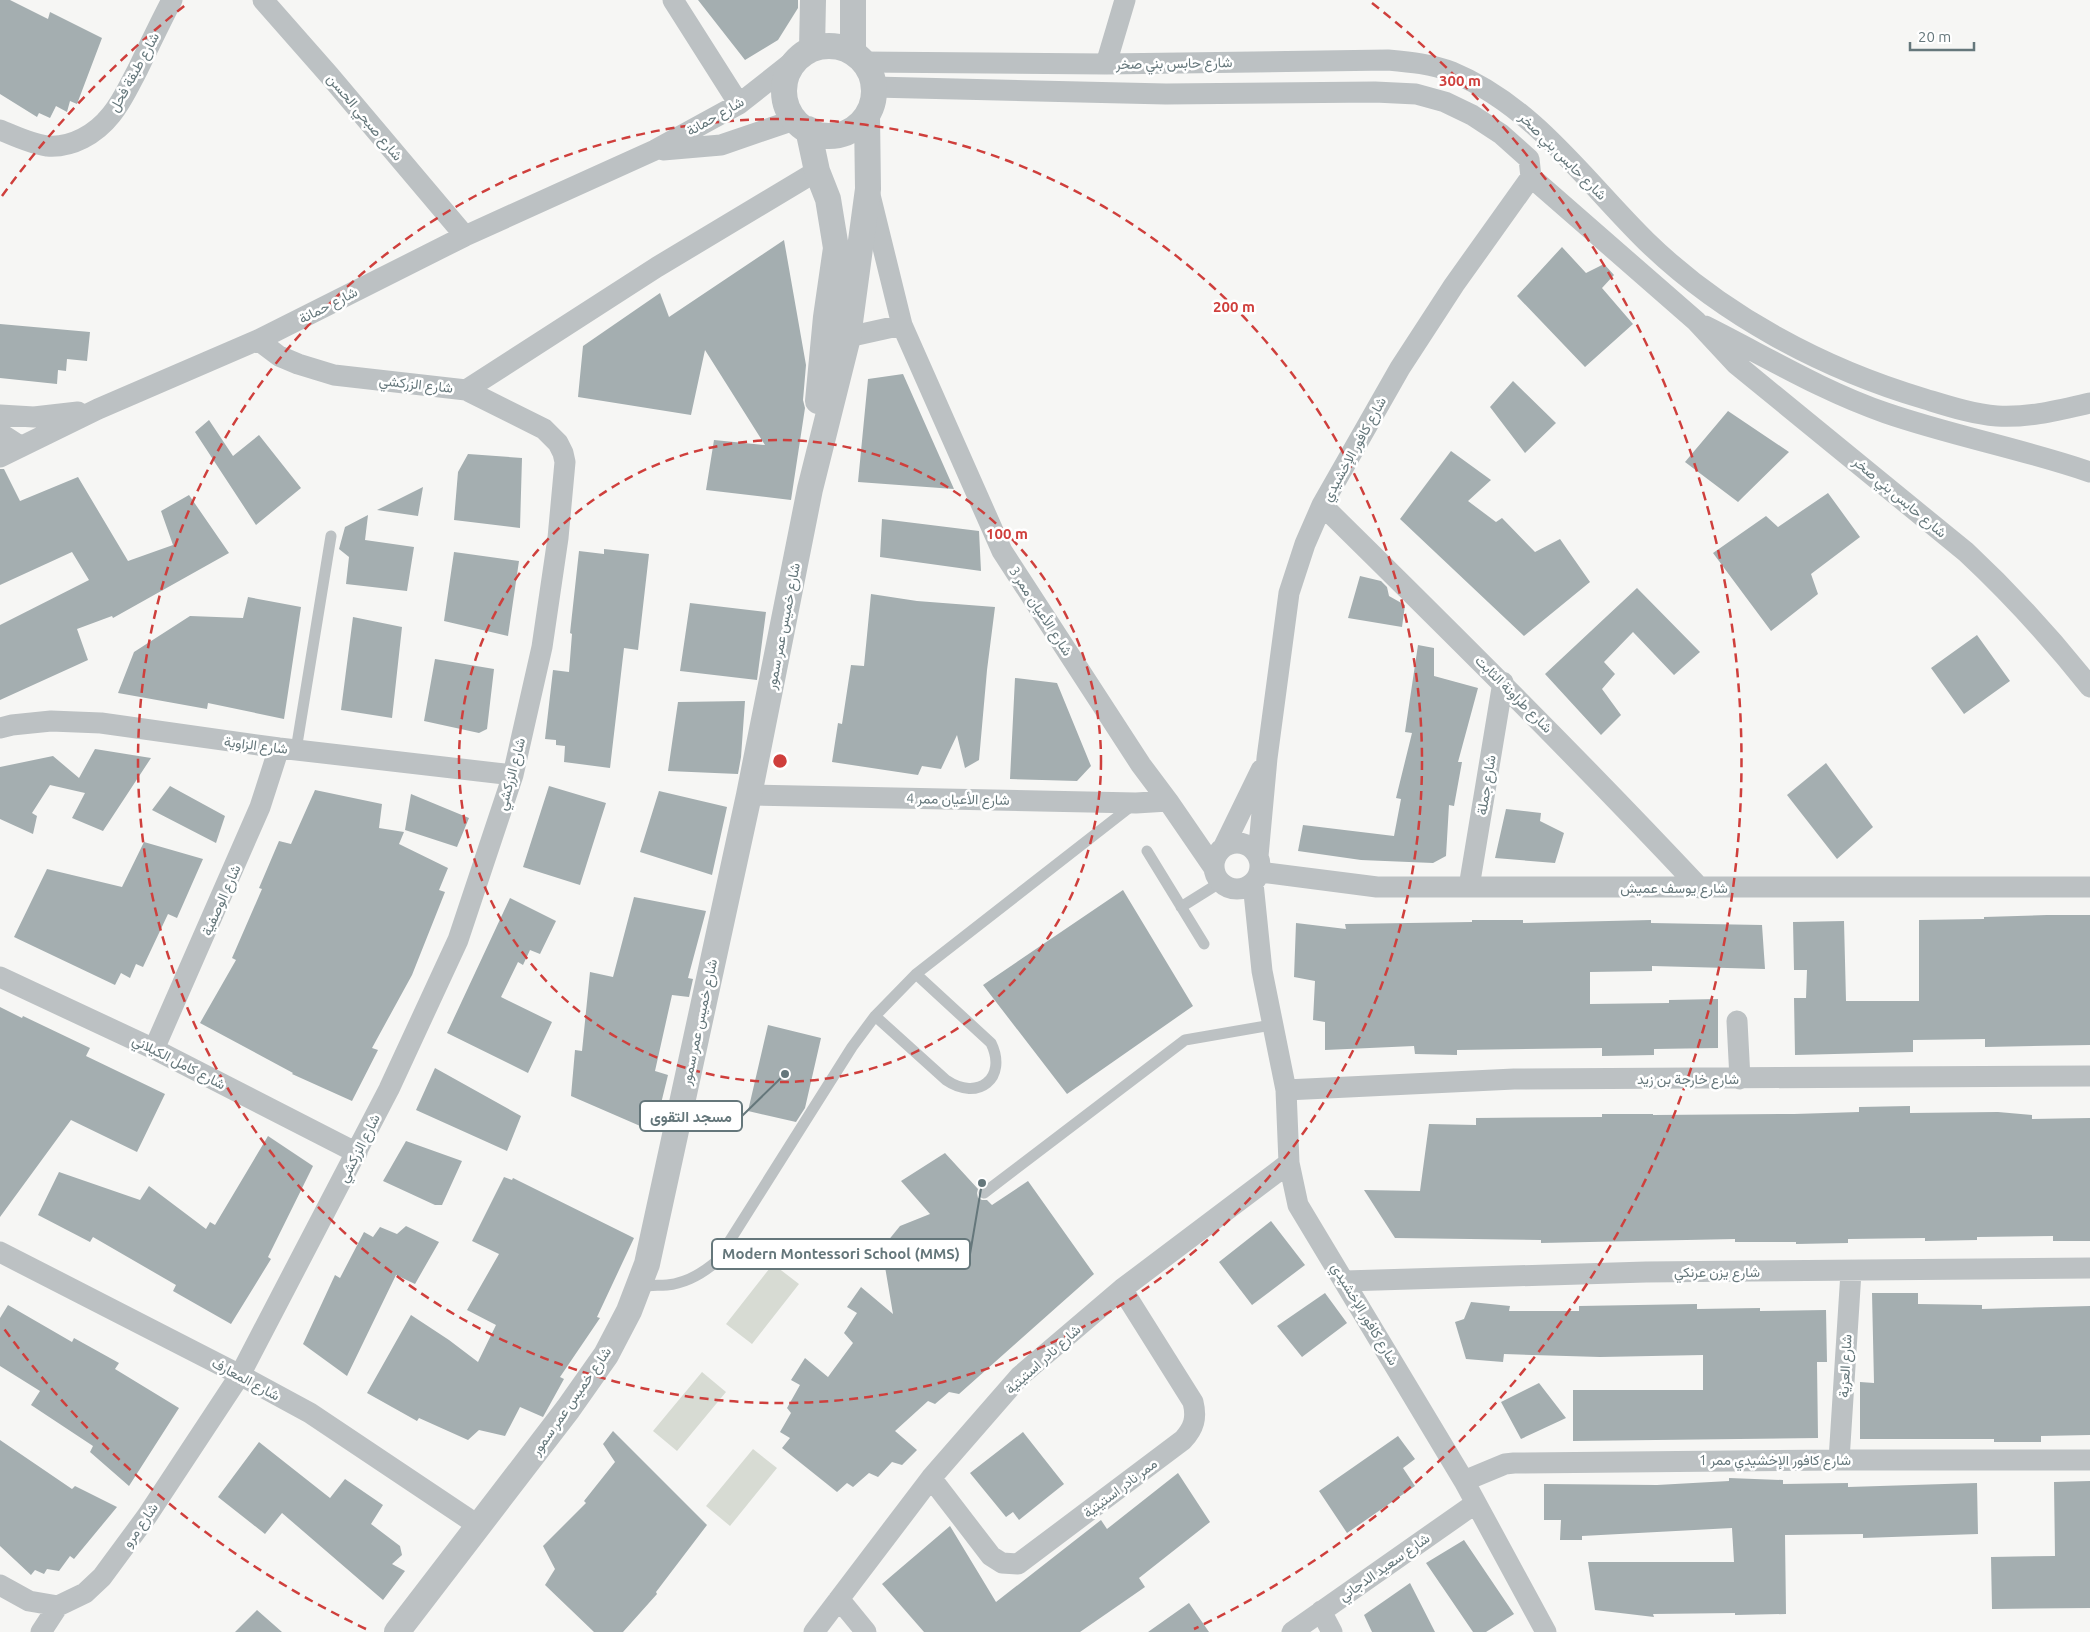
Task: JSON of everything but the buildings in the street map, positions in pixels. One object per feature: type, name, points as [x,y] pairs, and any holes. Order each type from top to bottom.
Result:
[{"type":"street","name":"شارع طبقة فحل","points":[[0,130],[27,141],[47,146],[65,145],[81,139],[95,130],[111,115],[127,89],[172,0]]},
{"type":"street","name":"شارع صبحي الحسن","points":[[263,0],[465,236]]},
{"type":"street","points":[[673,0],[739,104]]},
{"type":"street","points":[[804,54],[813,0]]},
{"type":"street","points":[[853,0],[858,57]]},
{"type":"street","points":[[1106,64],[1125,0]]},
{"type":"street","points":[[825,46],[840,47],[858,57],[870,74],[874,87],[868,116],[858,125],[846,132],[832,136],[818,135],[801,124],[787,109],[784,83],[788,70],[804,54],[825,46]]},
{"type":"street","name":"شارع حمانة","points":[[0,457],[98,409],[258,340],[465,236],[655,150],[739,104],[804,54]]},
{"type":"street","name":"شارع حابس بني صخر","points":[[858,57],[1106,64],[1388,60],[1420,63],[1451,72],[1485,88],[1512,107],[1547,136],[1645,240],[1676,268],[1740,314],[1797,347],[1876,383],[1974,413],[1997,416],[2024,416],[2090,403]]},
{"type":"street","name":"شارع حابس بني صخر","points":[[874,87],[1166,94],[1375,92],[1416,94],[1446,102],[1472,115],[1501,134],[1529,159],[1531,177],[1696,322],[1736,364],[1966,552],[1998,582],[2041,628],[2090,687]]},
{"type":"street","name":"شارع خميس عمر سمور","points":[[397,1632],[568,1409],[606,1355],[629,1311],[647,1264],[749,795],[810,489],[848,337],[868,188],[868,116]]},
{"type":"street","name":"شارع حمانة","points":[[655,150],[721,145],[801,124]]},
{"type":"street","name":"شارع خميس عمر سمور","points":[[801,124],[828,199],[836,248],[826,317],[810,489]]},
{"type":"street","points":[[466,390],[658,267],[817,171]]},
{"type":"street","name":"شارع كافور الإخشيدي","points":[[1531,177],[1454,285],[1400,368],[1322,505],[1305,544],[1290,593],[1266,758],[1240,875],[1286,1090],[1289,1163],[1298,1205],[1464,1481],[1546,1632]]},
{"type":"street","name":"شارع الأعيان ممر 3","points":[[868,188],[902,325],[1002,551],[1141,765],[1168,801],[1240,875]]},
{"type":"street","name":"شارع حابس بني صخر","points":[[1696,322],[1798,375],[1878,410],[2090,472]]},
{"type":"street","points":[[848,337],[902,325]]},
{"type":"street","name":"شارع الزركشي","points":[[240,1375],[356,1153],[429,1007],[458,940],[513,775],[542,648],[558,538],[565,462],[563,453],[552,435],[466,390],[334,375],[279,356],[258,340]]},
{"type":"street","points":[[0,415],[34,417],[98,409]]},
{"type":"street","points":[[0,433],[20,446]]},
{"type":"street","name":"شارع طراونة الثابت","points":[[1322,505],[1503,682],[1700,888]]},
{"type":"street","name":"شارع جملة","points":[[1469,887],[1503,682]]},
{"type":"street","name":"شارع الزاوية","points":[[0,728],[12,724],[51,721],[101,723],[287,749],[513,775]]},
{"type":"street","name":"شارع الوصفية","points":[[154,1049],[287,749]]},
{"type":"street","name":"شارع كافور الإخشيدي","points":[[1240,875],[1215,857],[1223,847],[1266,758]]},
{"type":"street","name":"شارع الأعيان ممر 4","points":[[749,795],[1136,803],[1168,801]]},
{"type":"street","name":"شارع الأعيان ممر 3","points":[[1168,801],[1223,847]]},
{"type":"street","points":[[1223,847],[1233,843],[1243,843],[1252,848],[1240,875]]},
{"type":"street","name":"شارع يوسف عميش","points":[[1240,875],[1377,887],[2090,886]]},
{"type":"street","name":"شارع كامل الكيلاني","points":[[0,976],[154,1049],[356,1153]]},
{"type":"street","points":[[1737,1021],[1740,1078]]},
{"type":"street","name":"شارع خارجة بن زيد","points":[[1286,1090],[1514,1079],[2090,1076]]},
{"type":"street","name":"شارع نادر استيتية","points":[[814,1632],[930,1478],[1020,1376],[1122,1289],[1289,1163]]},
{"type":"street","name":"شارع المعارف","points":[[0,1252],[310,1413],[479,1526]]},
{"type":"street","name":"شارع يزن عرنكي","points":[[1345,1281],[1646,1272],[1851,1272],[2090,1268]]},
{"type":"street","name":"شارع العزية","points":[[1839,1460],[1851,1272]]},
{"type":"street","name":"ممر نادر استيتية","points":[[930,1478],[992,1556],[1002,1563],[1018,1564],[1183,1440],[1191,1431],[1195,1421],[1193,1402],[1122,1289]]},
{"type":"street","name":"شارع مرو","points":[[58,1606],[85,1592],[102,1577],[152,1508],[240,1375]]},
{"type":"street","name":"شارع كافور الإخشيدي ممر 1","points":[[1464,1481],[1514,1462],[2090,1460]]},
{"type":"street","name":"شارع سعيد الدجاني","points":[[1292,1632],[1476,1503]]},
{"type":"street","points":[[0,1585],[29,1601],[58,1606],[41,1632]]},
{"type":"street","points":[[839,1599],[866,1632]]},
{"type":"street","points":[[1321,1611],[1332,1632]]},
{"type":"lane","points":[[287,749],[331,536]]},
{"type":"lane","points":[[637,1290],[651,1284],[666,1285],[693,1278],[716,1261],[852,1047],[875,1016],[916,974],[1136,803]]},
{"type":"lane","points":[[1147,851],[1204,944]]},
{"type":"lane","points":[[1182,907],[1240,875]]},
{"type":"lane","points":[[875,1016],[946,1080],[957,1087],[969,1090],[981,1087],[991,1078],[996,1067],[997,1055],[991,1043],[916,974]]},
{"type":"lane","points":[[984,1193],[1185,1040],[1272,1025]]},
{"type":"shaded area","points":[[773,1264],[799,1284],[752,1344],[726,1324]]},
{"type":"shaded area","points":[[702,1372],[726,1392],[677,1451],[653,1431]]},
{"type":"shaded area","points":[[753,1449],[777,1468],[730,1526],[706,1506]]},
{"type":"place","name":"مسجد التقوى","points":[[785,1074]]},
{"type":"place","name":"Modern Montessori School (MMS)","points":[[982,1183]]}]
